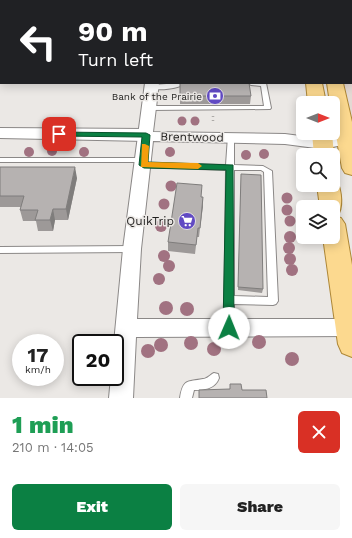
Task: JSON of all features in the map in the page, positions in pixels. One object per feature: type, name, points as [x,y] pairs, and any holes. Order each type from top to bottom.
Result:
[{"type":"main road","points":[[314,84],[316,96]]},
{"type":"main road","points":[[335,84],[349,141],[352,168]]},
{"type":"main road","points":[[336,244],[351,339]]},
{"type":"street","points":[[121,398],[132,249],[144,163],[152,85]]},
{"type":"street","name":"Brentwood","points":[[146,135],[159,130],[296,130]]},
{"type":"street","points":[[0,133],[146,135]]},
{"type":"street","name":"Brentwood","points":[[146,135],[158,137],[349,141]]},
{"type":"street","points":[[126,328],[229,328],[351,339]]},
{"type":"lane","points":[[152,85],[170,86],[179,84]]},
{"type":"lane","points":[[150,108],[268,108],[264,84]]},
{"type":"lane","points":[[229,328],[230,138]]},
{"type":"lane","points":[[0,160],[144,163],[263,168],[268,171],[273,301],[229,300]]},
{"type":"lane","points":[[0,250],[132,249]]},
{"type":"lane","points":[[186,398],[187,391],[190,386],[195,384],[205,384],[214,378]]},
{"type":"shaded area","points":[[335,84],[352,84],[352,168],[340,108],[340,96],[338,96]]},
{"type":"building","points":[[180,84],[249,84],[251,96],[180,96]]},
{"type":"building","points":[[0,167],[75,167],[66,209],[53,209],[50,220],[35,220],[38,210],[20,210],[24,196],[0,196]]},
{"type":"building","points":[[241,174],[261,175],[263,289],[238,287]]},
{"type":"building","name":"QuikTrip","points":[[177,183],[202,185],[201,197],[203,197],[200,228],[198,228],[196,245],[168,242]]},
{"type":"building","points":[[230,384],[241,384],[242,390],[266,390],[267,398],[199,398],[199,390],[230,389]]},
{"type":"slow traffic","points":[[145,146],[144,165],[198,166]]},
{"type":"place","name":"Bank of the Prairie","points":[[215,96]]},
{"type":"place","name":"QuikTrip","points":[[187,221]]},
{"type":"route","points":[[59,134],[146,135],[144,165],[230,167],[229,328]]}]
